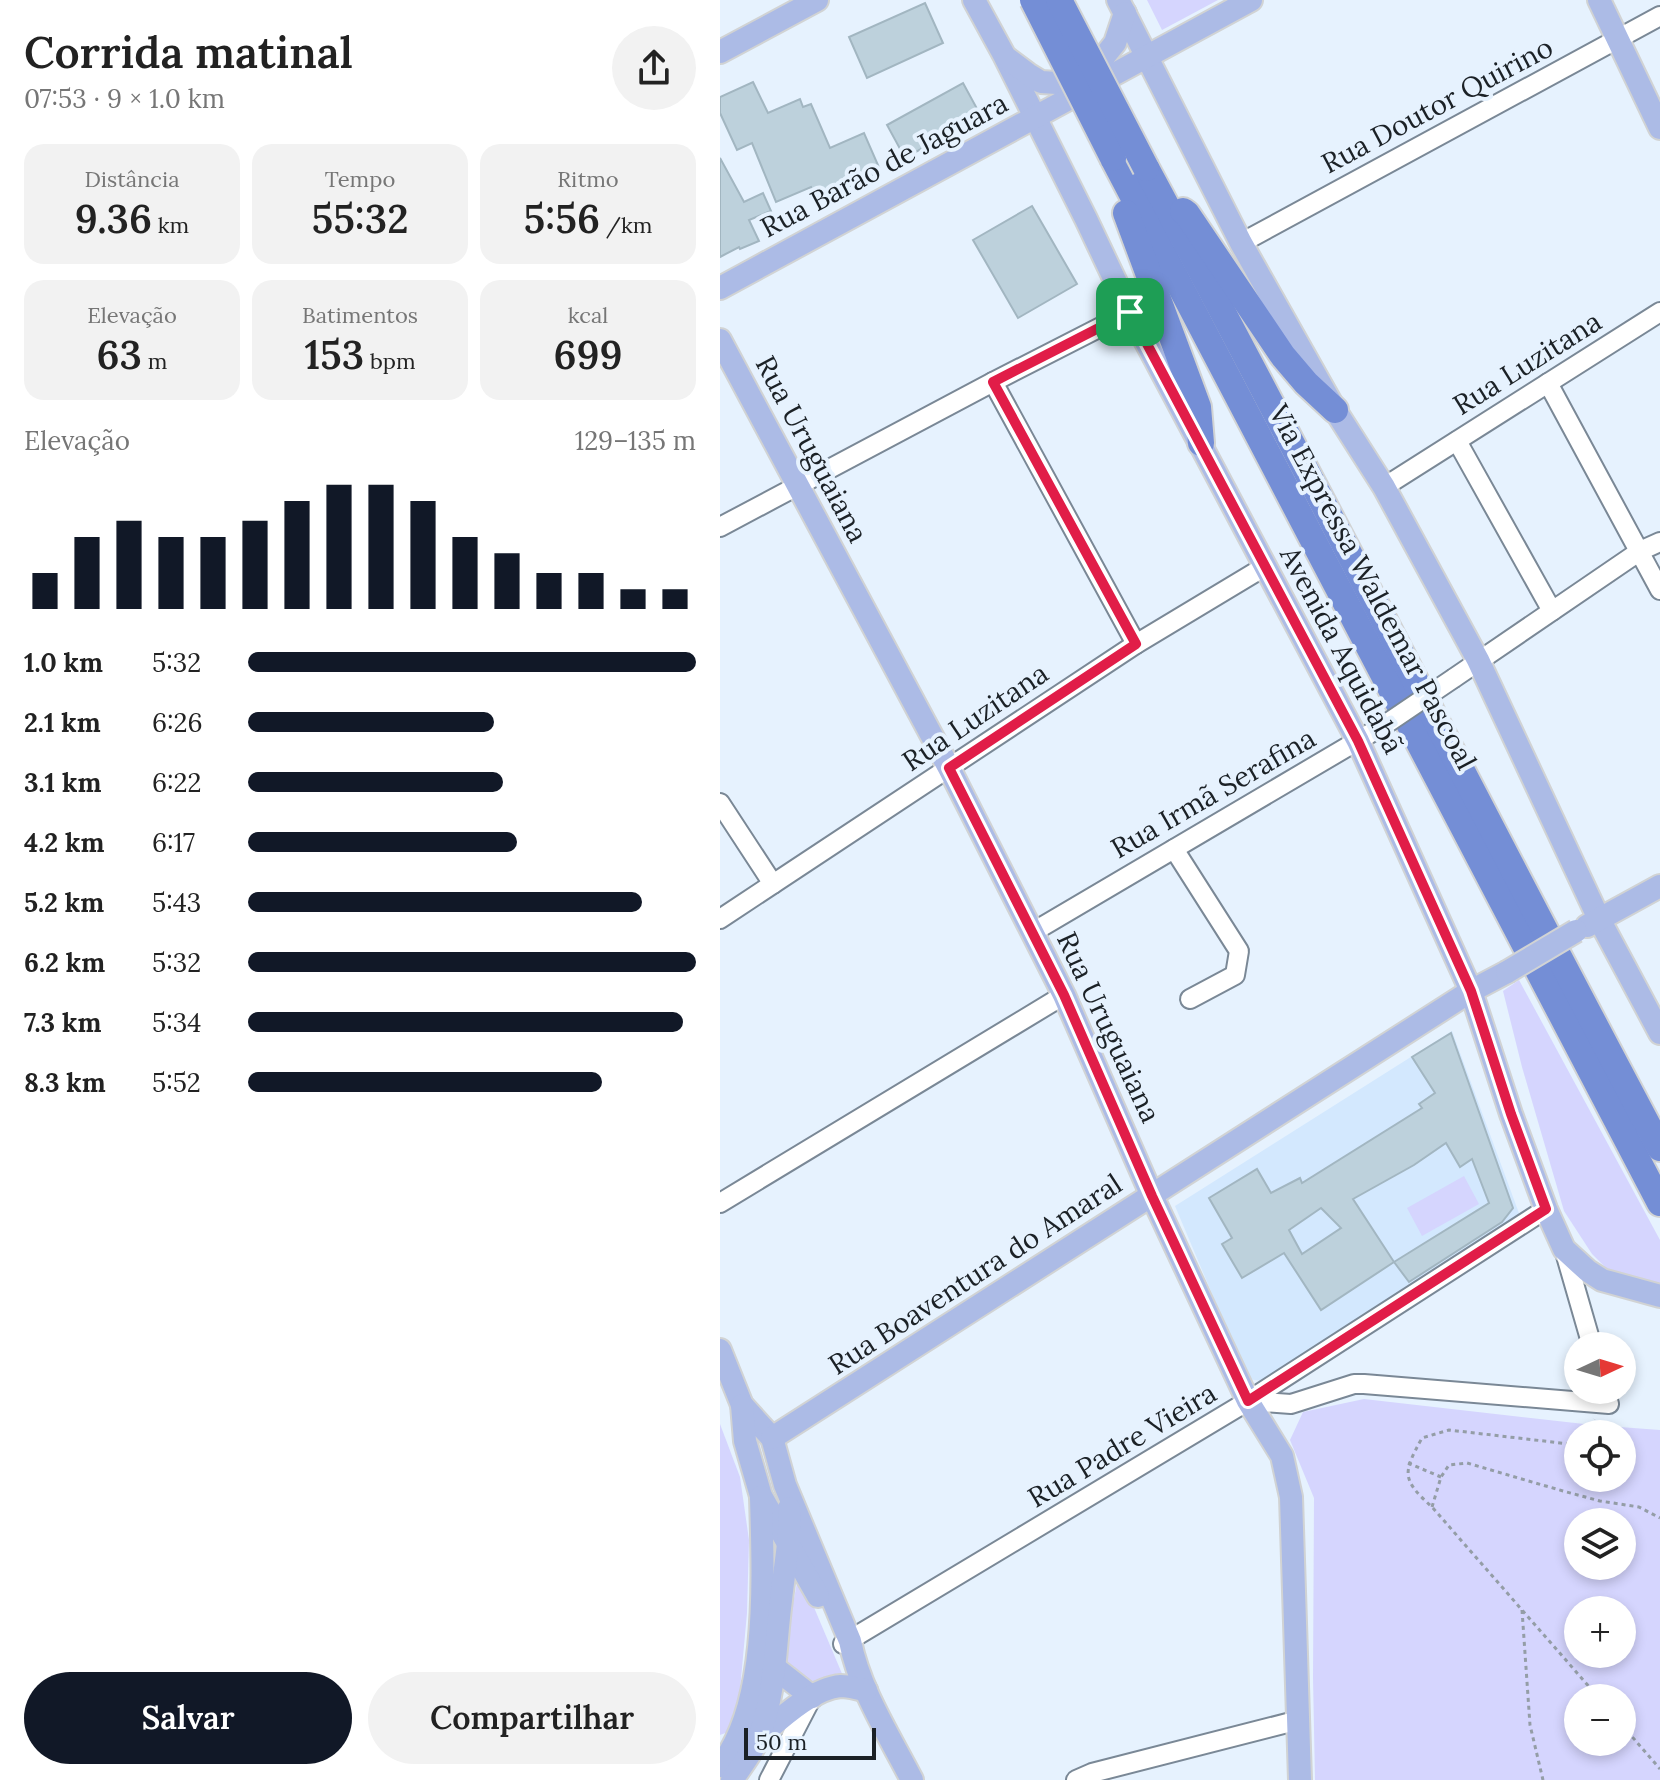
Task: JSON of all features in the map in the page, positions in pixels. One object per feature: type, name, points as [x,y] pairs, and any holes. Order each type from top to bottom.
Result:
[{"type":"highway","name":"Via Expressa Waldemar Pascoal","points":[[1033,0],[1126,166],[1395,700],[1660,1203]]},
{"type":"highway","name":"Via Expressa Waldemar Pascoal","points":[[1059,0],[1126,166],[1159,193],[1660,1148]]},
{"type":"highway","points":[[1126,166],[1121,200],[1198,407],[1201,443]]},
{"type":"highway","points":[[1159,193],[1187,214],[1283,356],[1335,410]]},
{"type":"main road","points":[[720,52],[817,0]]},
{"type":"main road","name":"Avenida Aquidabã","points":[[974,0],[1130,312],[1358,741],[1471,991],[1511,1114],[1564,1249],[1602,1280],[1660,1296]]},
{"type":"main road","name":"Rua Barão de Jaguara","points":[[720,288],[1251,0]]},
{"type":"main road","points":[[1599,0],[1660,128]]},
{"type":"main road","points":[[1004,55],[1041,82],[1057,83],[1099,63],[1115,43],[1121,7]]},
{"type":"main road","points":[[1121,7],[1241,243],[1335,410],[1384,487],[1478,660],[1599,919],[1660,1033]]},
{"type":"main road","name":"Rua Uruguaiana","points":[[720,340],[1033,932],[1248,1401],[1282,1456],[1291,1497],[1300,1780]]},
{"type":"main road","name":"Rua Boaventura do Amaral","points":[[772,1438],[1471,991],[1660,886]]},
{"type":"main road","points":[[720,1350],[742,1405],[745,1441],[761,1496],[849,1647]]},
{"type":"main road","points":[[742,1405],[772,1438],[785,1485],[866,1690],[912,1780]]},
{"type":"main road","points":[[760,1736],[775,1668],[789,1542],[785,1485]]},
{"type":"main road","points":[[720,1766],[744,1723],[757,1662],[761,1620],[761,1496]]},
{"type":"main road","points":[[775,1668],[812,1697]]},
{"type":"main road","points":[[732,1780],[760,1736],[794,1708],[827,1689],[839,1686],[866,1690]]},
{"type":"street","name":"Rua Doutor Quirino","points":[[1241,243],[1660,16]]},
{"type":"street","points":[[720,527],[1130,312]]},
{"type":"street","name":"Rua Luzitana","points":[[1384,487],[1660,312]]},
{"type":"street","points":[[993,382],[1136,644]]},
{"type":"street","points":[[1548,383],[1660,590]]},
{"type":"street","points":[[1457,441],[1552,611]]},
{"type":"street","name":"Rua Irmã Serafina","points":[[1033,932],[1386,724],[1640,551],[1660,542]]},
{"type":"street","name":"Rua Luzitana","points":[[720,919],[1136,644],[1264,567]]},
{"type":"street","points":[[720,803],[773,884]]},
{"type":"street","points":[[1174,849],[1239,951],[1235,975],[1190,999]]},
{"type":"street","points":[[720,1203],[1064,995]]},
{"type":"street","name":"Rua Padre Vieira","points":[[849,1647],[1248,1401],[1546,1209]]},
{"type":"street","points":[[1564,1249],[1588,1332]]},
{"type":"street","points":[[1248,1401],[1291,1404],[1354,1384],[1564,1400]]},
{"type":"street","points":[[769,1780],[812,1697]]},
{"type":"street","points":[[1078,1780],[1092,1773],[1299,1720]]},
{"type":"path","points":[[1564,1443],[1449,1430],[1422,1438],[1408,1463],[1408,1477],[1413,1490],[1432,1507],[1587,1684]]},
{"type":"path","points":[[1408,1463],[1441,1477]]},
{"type":"path","points":[[1432,1507],[1441,1477],[1449,1465],[1467,1463],[1600,1501],[1639,1507],[1660,1518]]},
{"type":"path","points":[[1522,1609],[1530,1725],[1543,1780]]},
{"type":"path","points":[[1636,1741],[1660,1769]]},
{"type":"shaded area","points":[[1147,0],[1218,0],[1162,30]]},
{"type":"shaded area","points":[[1519,980],[1660,1240],[1660,1290],[1610,1272],[1592,1254],[1564,1211],[1503,991]]},
{"type":"shaded area","points":[[1452,1031],[1520,1216],[1269,1382],[1248,1379],[1175,1206]]},
{"type":"shaded area","points":[[1464,1176],[1479,1204],[1422,1236],[1407,1208]]},
{"type":"shaded area","points":[[1364,1399],[1564,1422],[1564,1492],[1636,1492],[1636,1428],[1660,1430],[1660,1780],[1315,1780],[1314,1498],[1290,1440],[1303,1412]]},
{"type":"shaded area","points":[[720,1424],[740,1477],[749,1540],[747,1613],[739,1701],[728,1732],[720,1735]]},
{"type":"shaded area","points":[[799,1572],[843,1676],[817,1682],[798,1680],[786,1664],[785,1647]]},
{"type":"building","points":[[925,3],[943,43],[867,78],[849,37]]},
{"type":"building","points":[[753,82],[768,113],[800,99],[803,107],[811,104],[830,148],[864,133],[881,172],[817,201],[811,187],[776,202],[752,143],[737,150],[720,113],[720,97]]},
{"type":"building","points":[[963,83],[981,116],[905,158],[887,125]]},
{"type":"building","points":[[720,158],[744,202],[763,193],[771,211],[749,220],[759,241],[720,257]]},
{"type":"building","points":[[1032,206],[1077,284],[1018,318],[973,240]]},
{"type":"building","points":[[1451,1033],[1513,1208],[1502,1222],[1409,1282],[1394,1262],[1321,1310],[1284,1253],[1242,1278],[1222,1244],[1232,1238],[1209,1198],[1257,1169],[1271,1193],[1300,1178],[1302,1183],[1422,1108],[1419,1104],[1435,1093],[1412,1057]],"holes":[[[1446,1143],[1460,1167],[1472,1159],[1489,1203],[1394,1262],[1353,1199]],[[1321,1208],[1341,1228],[1302,1254],[1289,1230]]]},
{"type":"route","points":[[1130,312],[1358,741],[1471,991],[1546,1209],[1248,1401],[1152,1196],[1064,995],[949,768],[1136,644],[993,382],[1130,312]]}]
